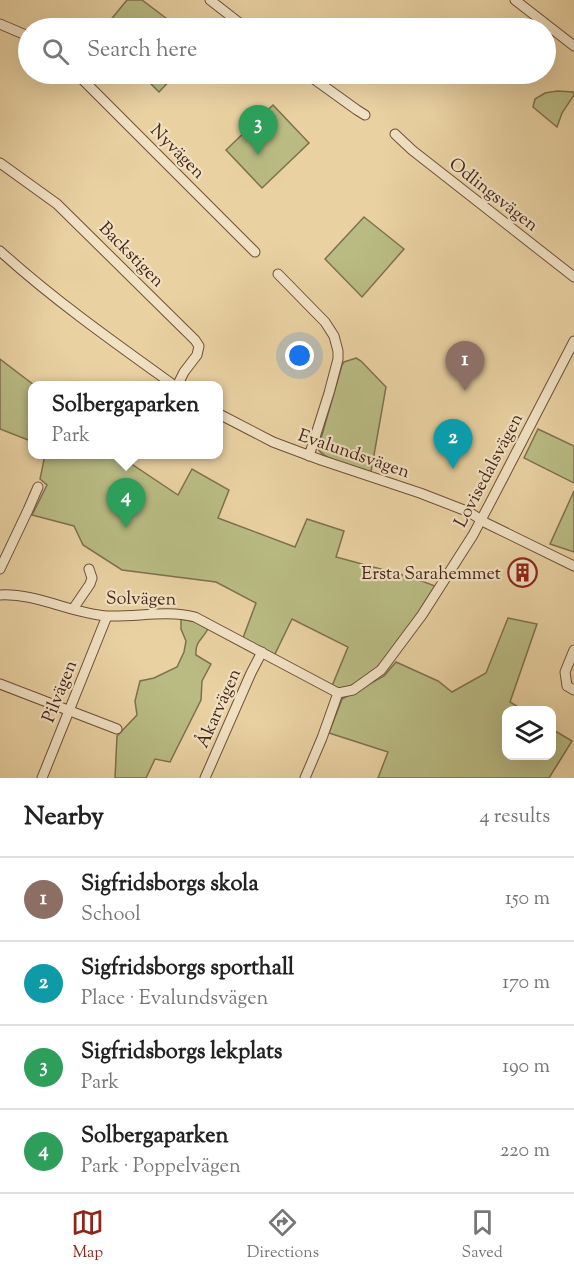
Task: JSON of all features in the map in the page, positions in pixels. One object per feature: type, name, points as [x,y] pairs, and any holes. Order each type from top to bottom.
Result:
[{"type":"street","points":[[210,0],[233,18]]},
{"type":"street","points":[[515,0],[538,18]]},
{"type":"street","points":[[0,24],[18,32]]},
{"type":"street","points":[[556,32],[574,46]]},
{"type":"street","name":"Nyvägen","points":[[87,84],[255,252]]},
{"type":"street","points":[[321,84],[365,115]]},
{"type":"street","name":"Odlingsvägen","points":[[395,134],[412,150],[574,277]]},
{"type":"street","name":"Backstigen","points":[[0,163],[57,204],[195,340],[199,346],[197,355],[179,381]]},
{"type":"street","points":[[0,251],[35,281],[169,381]]},
{"type":"street","points":[[279,274],[325,322],[334,336],[338,351],[329,393],[309,456]]},
{"type":"street","name":"Lovisedalsvägen","points":[[338,693],[353,690],[381,670],[422,615],[473,535],[574,341]]},
{"type":"street","name":"Evalundsvägen","points":[[223,416],[273,442],[420,492],[469,512],[574,566]]},
{"type":"street","points":[[0,569],[38,487]]},
{"type":"street","points":[[73,609],[90,584],[92,578],[89,569]]},
{"type":"street","name":"Solvägen","points":[[0,595],[21,595],[107,616],[170,613],[195,617],[338,693]]},
{"type":"street","name":"Pilvägen","points":[[42,778],[107,616]]},
{"type":"street","points":[[574,650],[565,672],[567,686],[574,690]]},
{"type":"street","name":"Åkarvägen","points":[[205,778],[262,652]]},
{"type":"street","points":[[0,684],[117,729]]},
{"type":"street","points":[[305,778],[338,693]]},
{"type":"green space","points":[[127,0],[142,0],[166,18],[112,18]]},
{"type":"green space","points":[[151,84],[167,84],[159,92]]},
{"type":"green space","points":[[573,92],[574,95],[562,113],[557,127],[533,107],[535,99],[545,93]]},
{"type":"green space","points":[[273,105],[309,143],[262,188],[226,150]]},
{"type":"green space","points":[[364,217],[404,249],[362,297],[325,259]]},
{"type":"green space","points":[[356,358],[386,387],[371,472],[327,457],[318,449],[342,365]]},
{"type":"green space","points":[[0,359],[29,381],[28,440],[0,429]]},
{"type":"green space","points":[[538,429],[574,446],[574,483],[524,458]]},
{"type":"green space","points":[[44,459],[124,459],[178,495],[192,469],[229,490],[218,518],[295,547],[307,519],[344,531],[336,557],[435,586],[406,632],[378,668],[351,686],[338,689],[332,686],[348,647],[292,619],[274,656],[243,638],[256,603],[216,582],[122,570],[83,545],[74,526],[32,515],[47,485],[40,479]]},
{"type":"green space","points":[[574,491],[574,552],[550,544]]},
{"type":"green space","points":[[508,618],[537,624],[510,702],[516,706],[502,706],[502,760],[556,760],[556,731],[572,741],[549,778],[378,778],[388,752],[329,733],[342,699],[384,676],[396,662],[438,681],[452,692],[486,673]]},
{"type":"green space","points":[[181,619],[196,622],[208,629],[196,650],[196,655],[211,664],[202,681],[201,700],[170,762],[155,759],[146,778],[115,778],[117,736],[137,715],[135,701],[140,681],[154,678],[177,667],[184,652],[186,641],[181,629]]},
{"type":"place","name":"Sigfridsborgs lekplats","points":[[258,155]]},
{"type":"place","name":"Sigfridsborgs skola","points":[[465,391]]},
{"type":"place","name":"Sigfridsborgs sporthall","points":[[453,469]]},
{"type":"place","name":"Solbergaparken","points":[[126,528]]},
{"type":"place","name":"Ersta Sarahemmet","points":[[522,573]]}]
